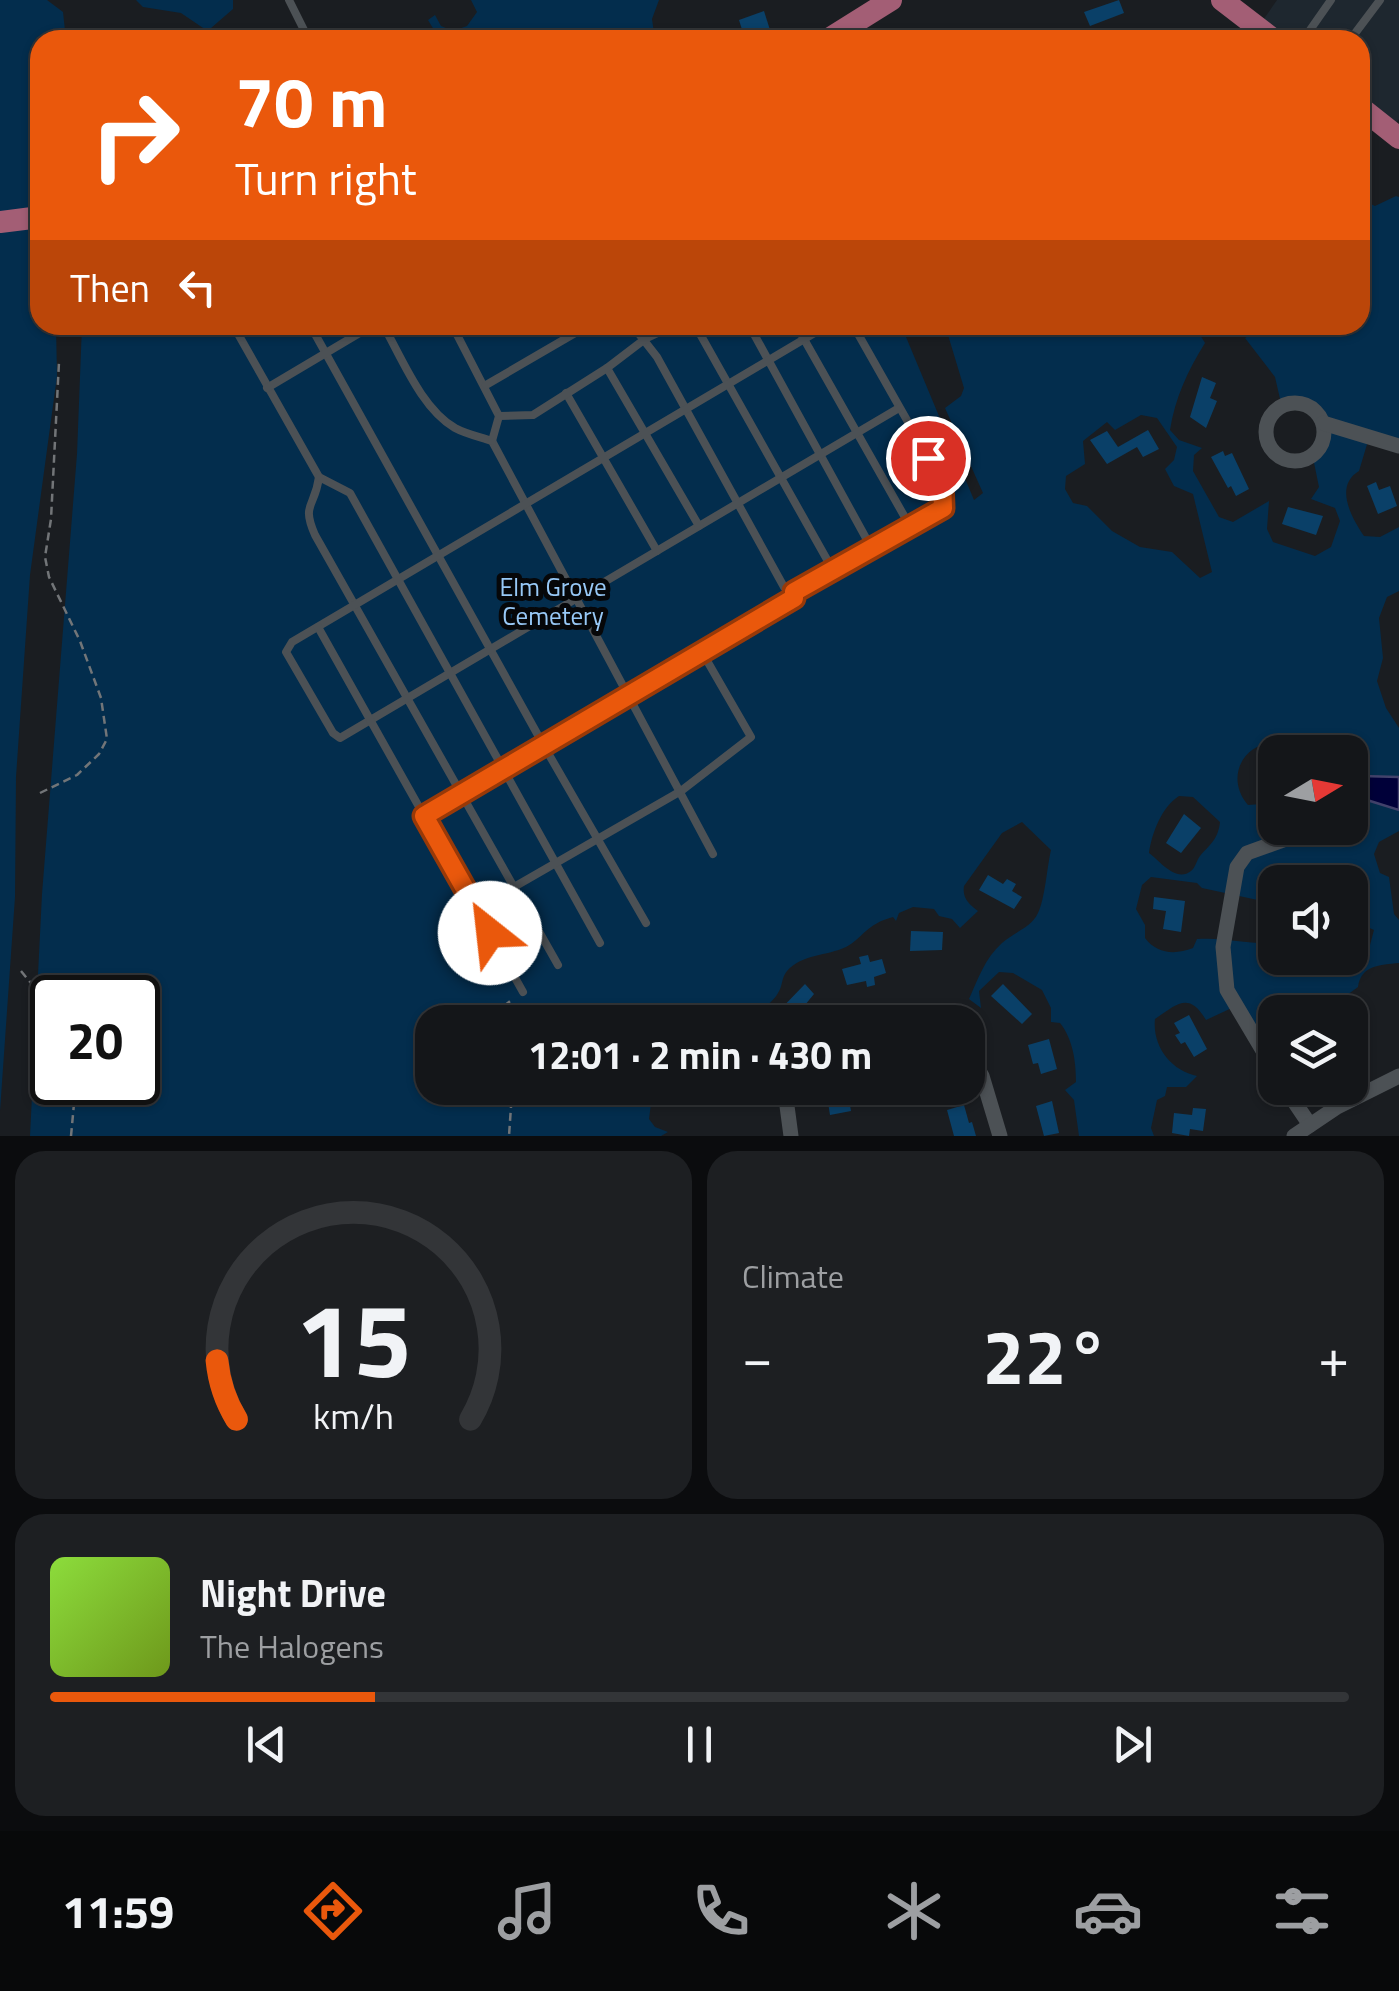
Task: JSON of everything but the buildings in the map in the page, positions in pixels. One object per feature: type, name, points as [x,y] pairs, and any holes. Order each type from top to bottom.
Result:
[{"type":"main road","points":[[848,30],[891,0]]},
{"type":"main road","points":[[1222,0],[1255,30]]},
{"type":"main road","points":[[1370,115],[1399,138]]},
{"type":"main road","points":[[0,222],[30,219]]},
{"type":"street","points":[[1323,423],[1399,446]]},
{"type":"street","points":[[1258,1042],[1227,990],[1223,947],[1237,867],[1247,854],[1271,845]]},
{"type":"street","points":[[1294,1136],[1399,1076]]},
{"type":"street","points":[[985,1086],[1000,1136]]},
{"type":"street","points":[[787,1105],[791,1136]]},
{"type":"street","points":[[1297,1105],[1310,1125]]},
{"type":"lane","points":[[290,0],[304,30]]},
{"type":"lane","points":[[1310,30],[1331,0]]},
{"type":"lane","points":[[1358,30],[1380,0]]},
{"type":"lane","points":[[238,335],[320,477],[350,492],[600,943]]},
{"type":"lane","points":[[315,335],[646,923]]},
{"type":"lane","points":[[267,388],[356,335]]},
{"type":"lane","points":[[389,335],[428,403],[444,420],[458,430],[492,441]]},
{"type":"lane","points":[[458,335],[486,385],[498,416],[492,441],[713,854]]},
{"type":"lane","points":[[486,385],[571,335]]},
{"type":"lane","points":[[641,335],[784,588],[794,592],[943,508],[942,482],[858,335]]},
{"type":"lane","points":[[498,416],[533,414],[654,335]]},
{"type":"lane","points":[[701,335],[834,572]]},
{"type":"lane","points":[[754,335],[872,549]]},
{"type":"lane","points":[[801,335],[911,528]]},
{"type":"lane","points":[[812,335],[292,642],[286,652],[333,734],[340,738],[899,408]]},
{"type":"lane","points":[[607,368],[698,526]]},
{"type":"lane","points":[[566,393],[657,551]]},
{"type":"lane","points":[[320,477],[306,515],[558,965]]},
{"type":"lane","points":[[424,816],[794,598],[794,592]]},
{"type":"lane","points":[[318,627],[523,992]]},
{"type":"lane","points":[[514,887],[681,792],[751,737],[702,652]]},
{"type":"path","points":[[40,793],[77,775],[99,754],[107,739],[101,698],[80,641],[49,577],[45,557],[54,488],[60,362]]},
{"type":"path","points":[[21,971],[30,982]]},
{"type":"path","points":[[506,1005],[523,992]]},
{"type":"path","points":[[72,1136],[74,1105]]},
{"type":"path","points":[[509,1136],[511,1105]]},
{"type":"shaded area","points":[[1277,0],[1399,0],[1399,119],[1391,129],[1370,113],[1370,30],[1264,30],[1259,26]]},
{"type":"shaded area","points":[[1368,776],[1399,777],[1399,810],[1368,800]]},
{"type":"green space","points":[[0,0],[47,0],[63,12],[65,30],[30,30],[30,335],[56,335],[57,376],[30,575],[16,777],[15,897],[0,1111]]},
{"type":"green space","points":[[136,0],[233,0],[233,9],[211,30],[181,13],[143,7]]},
{"type":"green space","points":[[471,0],[659,0],[652,19],[654,30],[456,30],[467,26],[477,12]]},
{"type":"green space","points":[[435,15],[441,26],[451,30],[434,30],[428,20]]},
{"type":"green space","name":"Elm Grove Cemetery","points":[[1396,196],[1399,450],[1368,441],[1359,471],[1347,485],[1346,493],[1350,511],[1364,536],[1380,537],[1399,527],[1399,591],[1387,597],[1379,618],[1383,658],[1377,681],[1386,708],[1399,728],[1399,777],[1368,776],[1368,735],[1258,735],[1258,747],[1241,763],[1238,783],[1248,805],[1258,804],[1258,845],[1368,845],[1368,800],[1399,810],[1399,831],[1379,842],[1374,854],[1380,873],[1389,877],[1394,914],[1399,920],[1399,963],[1368,970],[1368,946],[1374,930],[1368,927],[1368,865],[1258,865],[1258,900],[1202,888],[1197,883],[1151,877],[1142,885],[1136,909],[1145,925],[1145,938],[1155,947],[1180,952],[1193,948],[1197,939],[1258,943],[1258,975],[1362,975],[1358,987],[1347,995],[1258,995],[1258,1040],[1236,1006],[1206,1020],[1194,1006],[1182,1003],[1155,1019],[1157,1039],[1165,1056],[1179,1069],[1197,1076],[1186,1087],[1167,1087],[1165,1096],[1157,1100],[1151,1128],[1154,1136],[1079,1136],[1074,1100],[1065,1090],[1076,1082],[1073,1051],[1060,1023],[1051,1022],[1051,1008],[1042,990],[1013,973],[999,972],[979,991],[981,1005],[969,999],[991,955],[1031,922],[1040,907],[1051,850],[1022,822],[1002,833],[964,886],[967,900],[978,911],[960,928],[934,909],[913,907],[899,913],[896,921],[893,917],[877,923],[846,947],[793,965],[768,1005],[415,1005],[415,1105],[651,1105],[649,1119],[655,1127],[668,1132],[661,1136],[30,1136],[32,1105],[160,1105],[160,975],[38,975],[77,454],[82,335],[905,335],[974,500],[983,493],[945,408],[961,396],[964,388],[948,335],[1200,335],[1205,343],[1183,385],[1170,430],[1179,440],[1202,448],[1194,455],[1193,471],[1219,517],[1233,522],[1269,501],[1267,529],[1273,542],[1315,556],[1331,547],[1340,521],[1335,508],[1311,499],[1319,487],[1311,448],[1328,419],[1294,403],[1281,403],[1275,377],[1245,338],[1370,335],[1370,204],[1375,206]],"holes":[[[1141,415],[1157,418],[1177,447],[1174,460],[1165,469],[1174,486],[1193,494],[1212,572],[1200,578],[1172,552],[1140,547],[1112,531],[1087,506],[1073,503],[1065,489],[1066,476],[1085,464],[1083,441],[1107,422],[1115,430]],[[1179,796],[1193,797],[1220,822],[1213,841],[1193,869],[1180,874],[1149,853],[1168,807]]]},
{"type":"route","points":[[490,933],[424,816],[794,598],[794,592],[943,508],[942,482],[928,458]]}]
